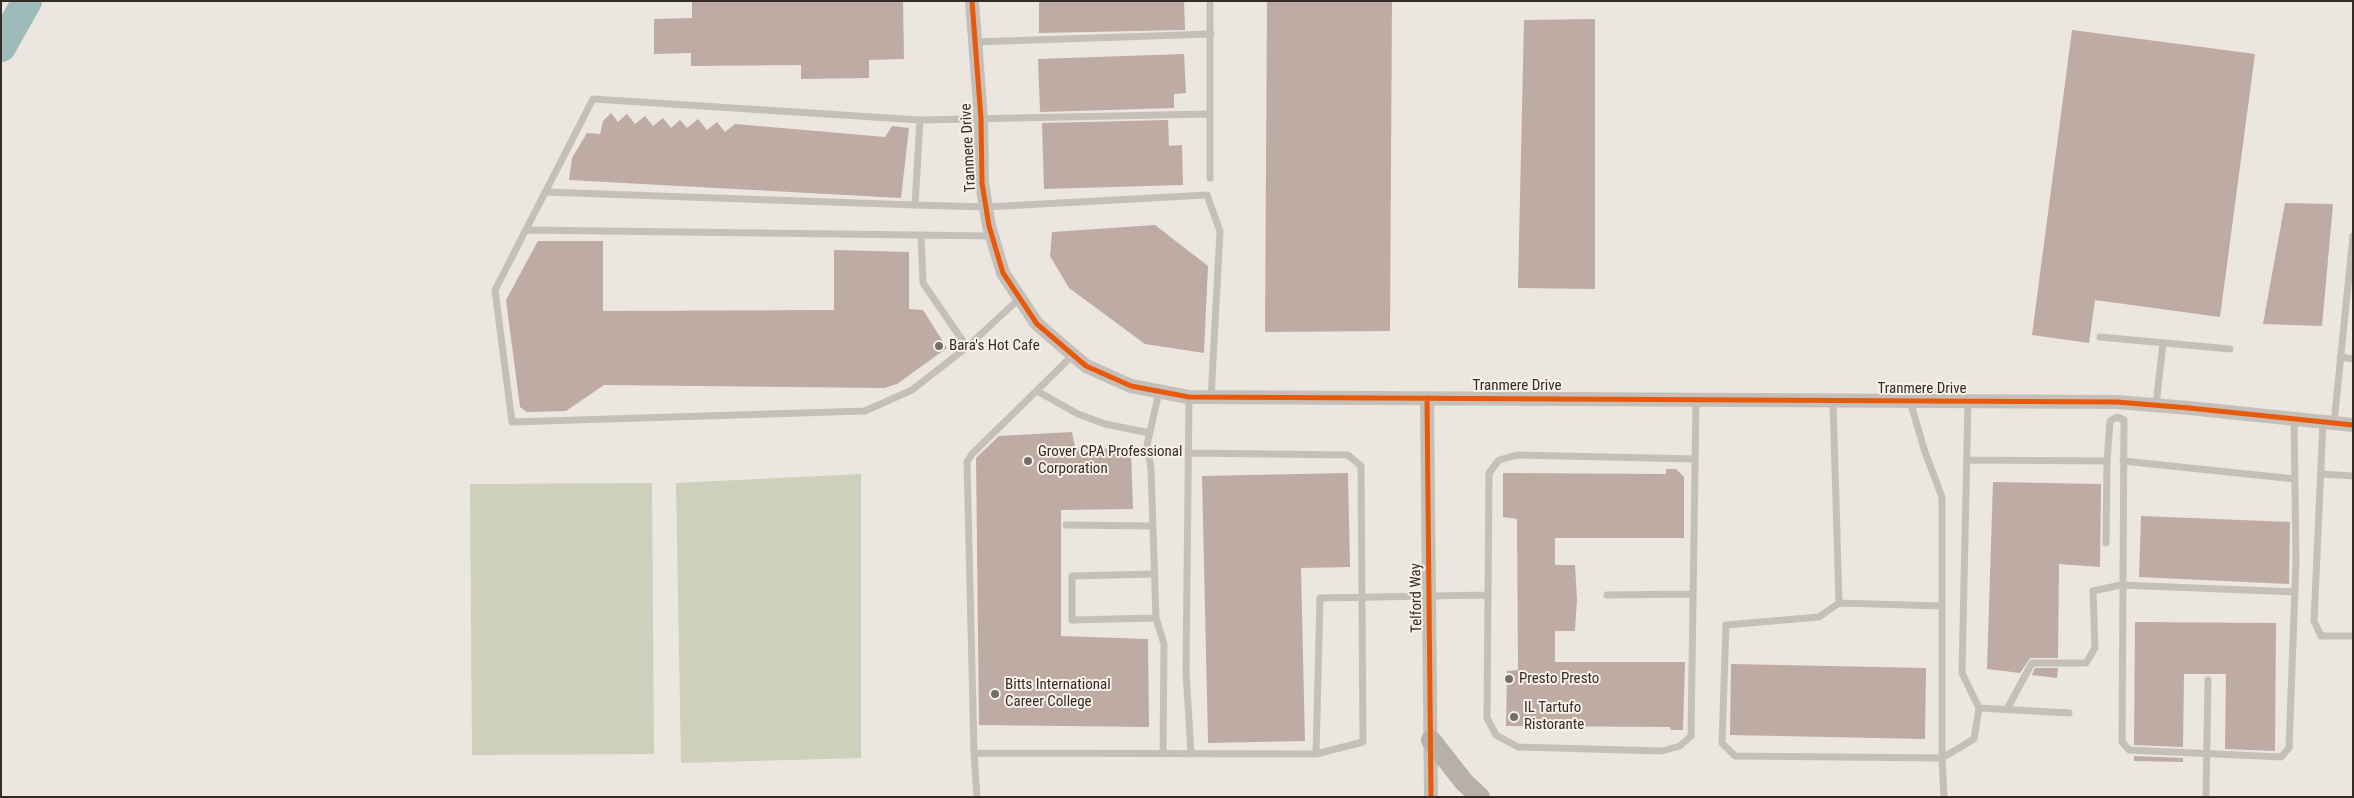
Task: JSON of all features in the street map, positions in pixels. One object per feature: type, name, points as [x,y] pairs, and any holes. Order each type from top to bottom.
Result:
[{"type":"main road","points":[[1431,740],[1464,782],[1480,797]]},
{"type":"street","name":"Tranmere Drive","points":[[972,1],[981,119],[982,183],[992,236],[1004,273],[1037,324],[1086,366],[1131,386],[1189,398],[2117,402],[2353,426]]},
{"type":"street","name":"Telford Way","points":[[1427,398],[1431,797]]},
{"type":"lane","points":[[1210,1],[1210,178]]},
{"type":"lane","points":[[974,42],[1211,34]]},
{"type":"lane","points":[[1020,298],[967,347],[912,390],[865,411],[512,422],[495,290],[593,99],[920,120],[1209,114]]},
{"type":"lane","points":[[915,205],[920,120]]},
{"type":"lane","points":[[545,192],[986,208],[1207,195],[1220,231],[1212,398]]},
{"type":"lane","points":[[526,230],[992,236]]},
{"type":"lane","points":[[921,235],[923,283],[967,347]]},
{"type":"lane","points":[[2353,236],[2340,357],[2320,474],[2314,621],[2321,636],[2353,636]]},
{"type":"lane","points":[[2100,338],[2230,349]]},
{"type":"lane","points":[[2156,405],[2163,343]]},
{"type":"lane","points":[[978,797],[974,753],[967,462],[972,454],[1073,355]]},
{"type":"lane","points":[[2340,357],[2353,359]]},
{"type":"lane","points":[[1037,391],[1078,414],[1105,424],[1150,433]]},
{"type":"lane","points":[[1159,392],[1147,445],[1151,468],[1156,618],[1164,644],[1163,754]]},
{"type":"lane","points":[[1189,398],[1186,671],[1190,754]]},
{"type":"lane","points":[[1695,459],[1517,455],[1499,460],[1489,473],[1487,718],[1496,735],[1518,747],[1662,751],[1680,746],[1691,736],[1696,400]]},
{"type":"lane","points":[[1832,401],[1839,603]]},
{"type":"lane","points":[[1910,401],[1924,452],[1942,497],[1942,758],[1944,797]]},
{"type":"lane","points":[[1942,606],[1839,603],[1820,617],[1726,625],[1722,743],[1735,756],[1942,758],[1974,739],[1979,708],[1962,673],[1968,402]]},
{"type":"lane","points":[[2117,402],[2117,417]]},
{"type":"lane","points":[[2106,544],[2107,461],[2110,421],[2117,417]]},
{"type":"lane","points":[[2117,417],[2124,420],[2122,742],[2129,750],[2282,757],[2290,748],[2295,592],[2294,419]]},
{"type":"lane","points":[[974,753],[1316,754],[1363,742],[1361,466],[1348,455],[1189,453]]},
{"type":"lane","points":[[1967,460],[2107,461]]},
{"type":"lane","points":[[2123,461],[2295,479]]},
{"type":"lane","points":[[2320,474],[2353,476]]},
{"type":"lane","points":[[1066,526],[1153,526]]},
{"type":"lane","points":[[1154,574],[1072,576],[1072,620],[1156,618]]},
{"type":"lane","points":[[2008,709],[2032,664],[2086,663],[2095,648],[2093,592],[2124,585],[2295,592]]},
{"type":"lane","points":[[1607,595],[1693,594]]},
{"type":"lane","points":[[1316,754],[1320,598],[1487,595]]},
{"type":"lane","points":[[2206,797],[2208,680]]},
{"type":"lane","points":[[1979,708],[2069,713]]},
{"type":"green space","points":[[861,474],[861,758],[681,763],[676,483]]},
{"type":"green space","points":[[652,483],[654,754],[472,755],[470,484]]},
{"type":"building","points":[[692,1],[903,1],[904,59],[869,60],[869,78],[801,79],[801,65],[691,66],[691,53],[654,54],[654,19],[692,18]]},
{"type":"building","points":[[1039,1],[1184,1],[1185,30],[1039,33]]},
{"type":"building","points":[[1267,1],[1392,1],[1390,331],[1265,332]]},
{"type":"building","points":[[1595,19],[1595,289],[1518,288],[1524,20]]},
{"type":"building","points":[[2072,30],[2255,54],[2220,317],[2095,300],[2089,343],[2032,335]]},
{"type":"building","points":[[1184,54],[1186,93],[1174,94],[1174,108],[1040,112],[1038,59]]},
{"type":"building","points":[[611,113],[618,122],[627,114],[635,124],[645,116],[653,126],[663,118],[671,128],[680,120],[687,128],[698,119],[707,130],[717,122],[725,132],[735,124],[885,137],[892,126],[909,128],[901,198],[569,180],[572,158],[587,133],[600,134],[603,121]]},
{"type":"building","points":[[1168,120],[1169,146],[1182,145],[1183,185],[1044,189],[1042,123]]},
{"type":"building","points":[[2285,203],[2333,204],[2322,326],[2263,324]]},
{"type":"building","points":[[1155,225],[1208,266],[1204,353],[1145,344],[1069,288],[1050,256],[1052,232]]},
{"type":"building","points":[[538,241],[603,241],[603,311],[834,310],[834,250],[909,252],[909,309],[923,310],[947,348],[897,384],[884,388],[604,385],[566,411],[527,412],[520,407],[506,300]]},
{"type":"building","points":[[1072,432],[1075,447],[1131,450],[1133,509],[1061,510],[1061,636],[1148,639],[1149,727],[979,725],[976,458],[999,436]]},
{"type":"building","points":[[1666,469],[1676,469],[1684,477],[1684,538],[1555,538],[1555,565],[1575,565],[1577,600],[1575,631],[1555,631],[1555,662],[1685,662],[1683,730],[1671,730],[1670,727],[1506,726],[1507,671],[1518,670],[1517,519],[1503,517],[1503,473],[1666,474]]},
{"type":"building","points":[[1348,473],[1350,567],[1301,568],[1305,741],[1208,743],[1202,476]]},
{"type":"building","points":[[1993,482],[2101,484],[2100,567],[2059,564],[2058,658],[2030,658],[2020,673],[1987,669]]},
{"type":"building","points":[[2141,516],[2290,522],[2289,584],[2139,577]]},
{"type":"building","points":[[2135,622],[2276,623],[2275,751],[2225,749],[2226,674],[2184,674],[2183,747],[2134,745]]},
{"type":"building","points":[[1731,664],[1926,668],[1925,739],[1730,735]]},
{"type":"building","points":[[2035,668],[2058,668],[2057,678],[2032,675]]},
{"type":"building","points":[[2134,756],[2183,758],[2183,762],[2134,761]]},
{"type":"waterway","points":[[1,47],[27,1]]},
{"type":"cycle path","points":[[972,1],[981,119],[982,183],[989,226],[1003,273],[1037,324],[1086,366],[1131,386],[1189,397],[2117,402],[2353,425]]},
{"type":"cycle path","points":[[1427,398],[1431,797]]},
{"type":"place","name":"Bara's Hot Cafe","points":[[939,346]]},
{"type":"place","name":"Grover CPA Professional Corporation","points":[[1028,461]]},
{"type":"place","name":"Presto Presto","points":[[1509,679]]},
{"type":"place","name":"Bitts International Career College","points":[[995,694]]},
{"type":"place","name":"IL Tartufo Ristorante","points":[[1514,717]]}]
